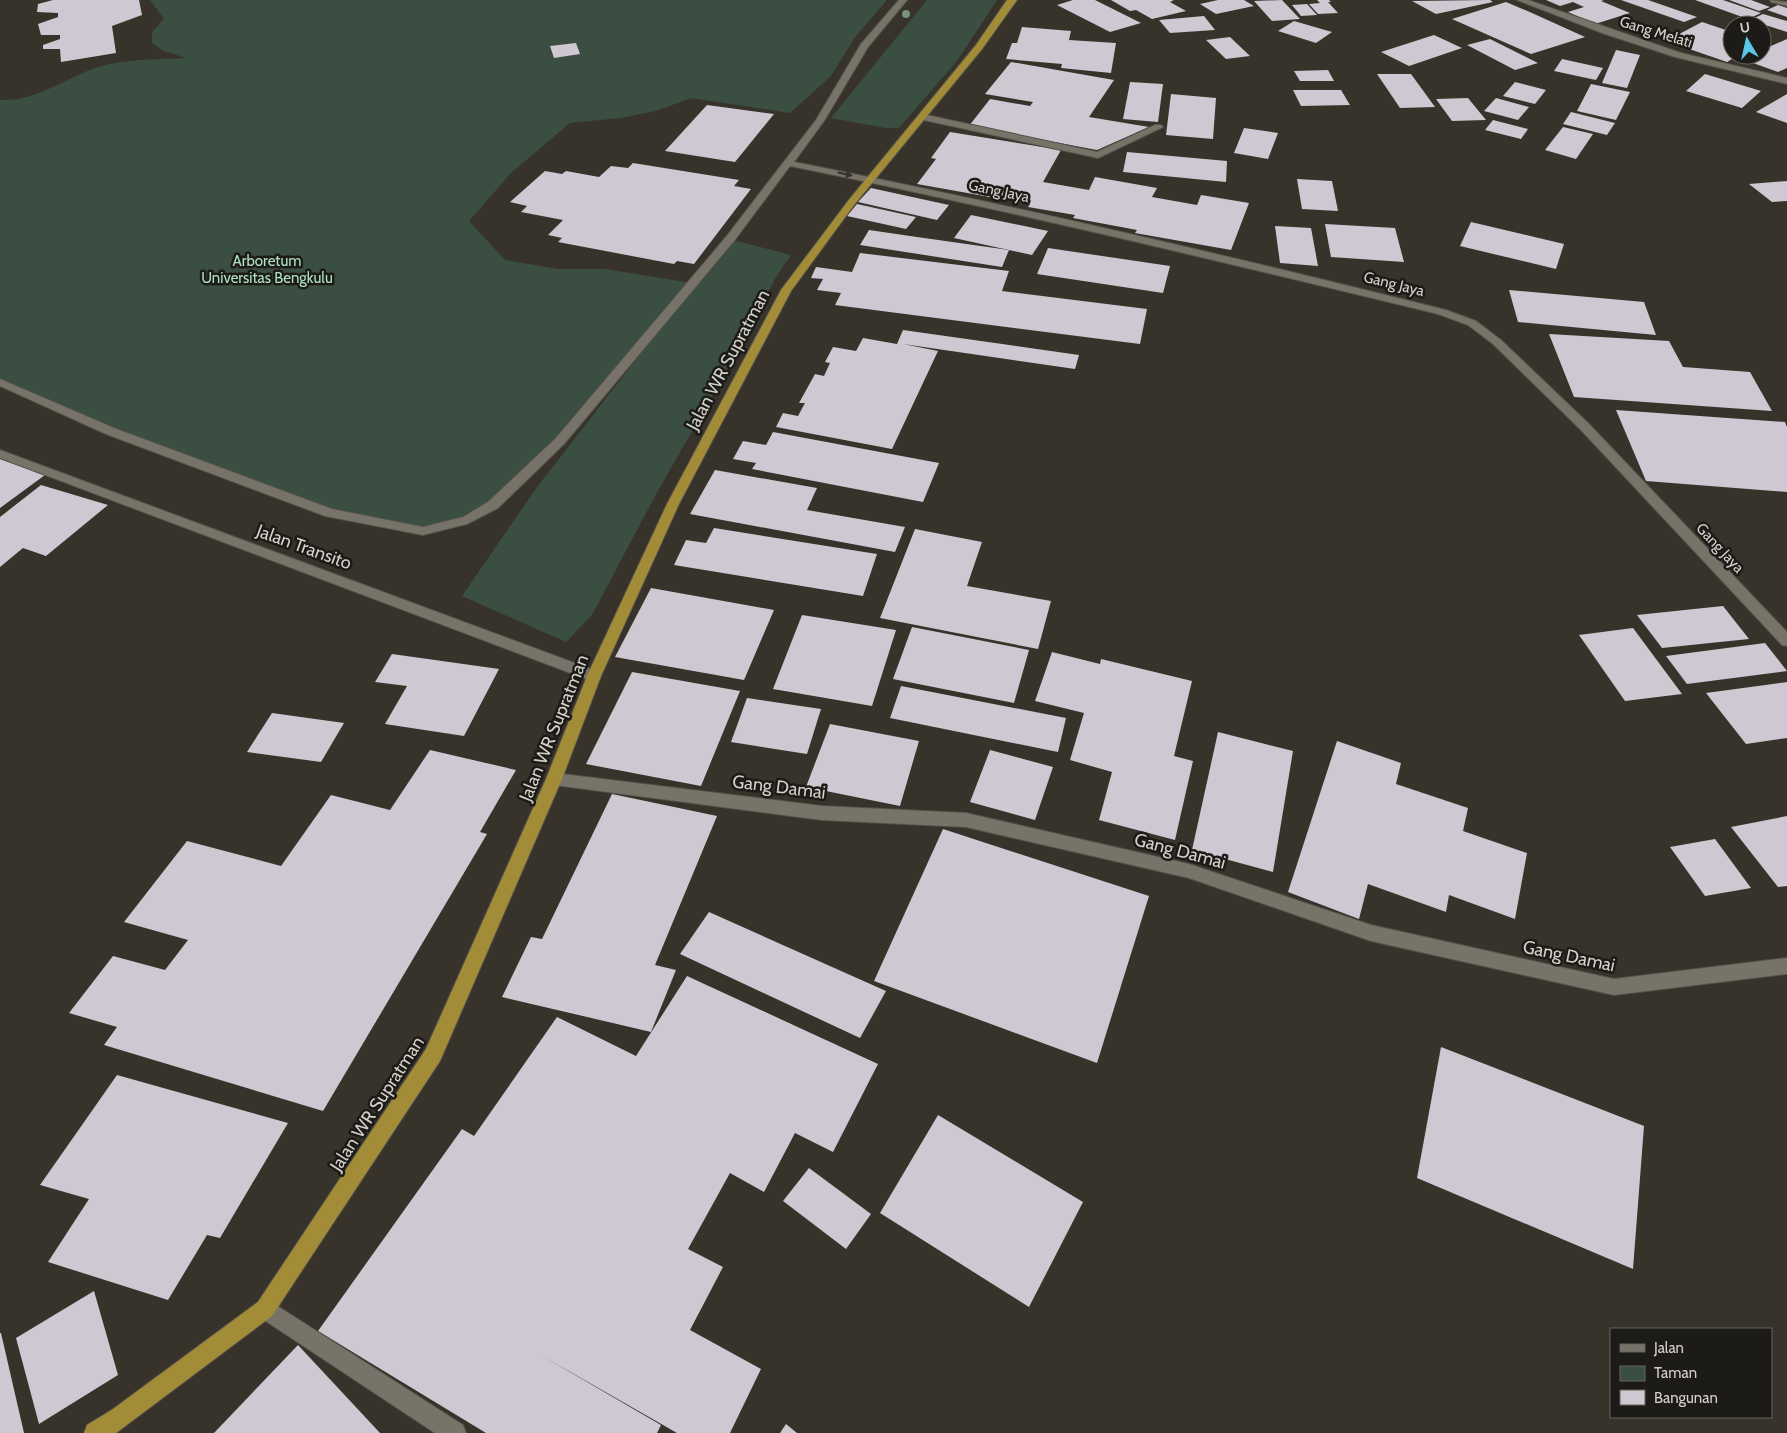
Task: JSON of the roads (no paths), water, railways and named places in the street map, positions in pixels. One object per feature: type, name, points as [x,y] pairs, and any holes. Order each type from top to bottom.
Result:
[{"type":"highway","name":"Jalan WR Supratman","points":[[95,1433],[121,1417],[265,1309],[433,1055],[554,779],[594,676],[673,504],[786,290],[870,180],[979,47],[1013,0]]},
{"type":"street","points":[[0,382],[110,431],[330,513],[423,532],[467,520],[493,504],[560,441],[730,239],[820,121],[840,83],[864,46],[884,20],[903,0]]},
{"type":"street","name":"Gang Melati","points":[[1521,0],[1678,55],[1787,81]]},
{"type":"street","points":[[1774,0],[1787,4]]},
{"type":"street","points":[[922,117],[1098,155],[1158,127]]},
{"type":"street","name":"Gang Jaya","points":[[787,163],[1040,215],[1214,255],[1442,312],[1472,323],[1497,342],[1585,427],[1787,641]]},
{"type":"street","name":"Jalan Transito","points":[[0,454],[594,676]]},
{"type":"street","name":"Gang Damai","points":[[554,779],[822,813],[966,820],[1189,871],[1371,933],[1614,987],[1787,966]]},
{"type":"street","points":[[265,1309],[455,1433]]},
{"type":"park label","name":"Arboretum Universitas Bengkulu","points":[[267,270]]}]
